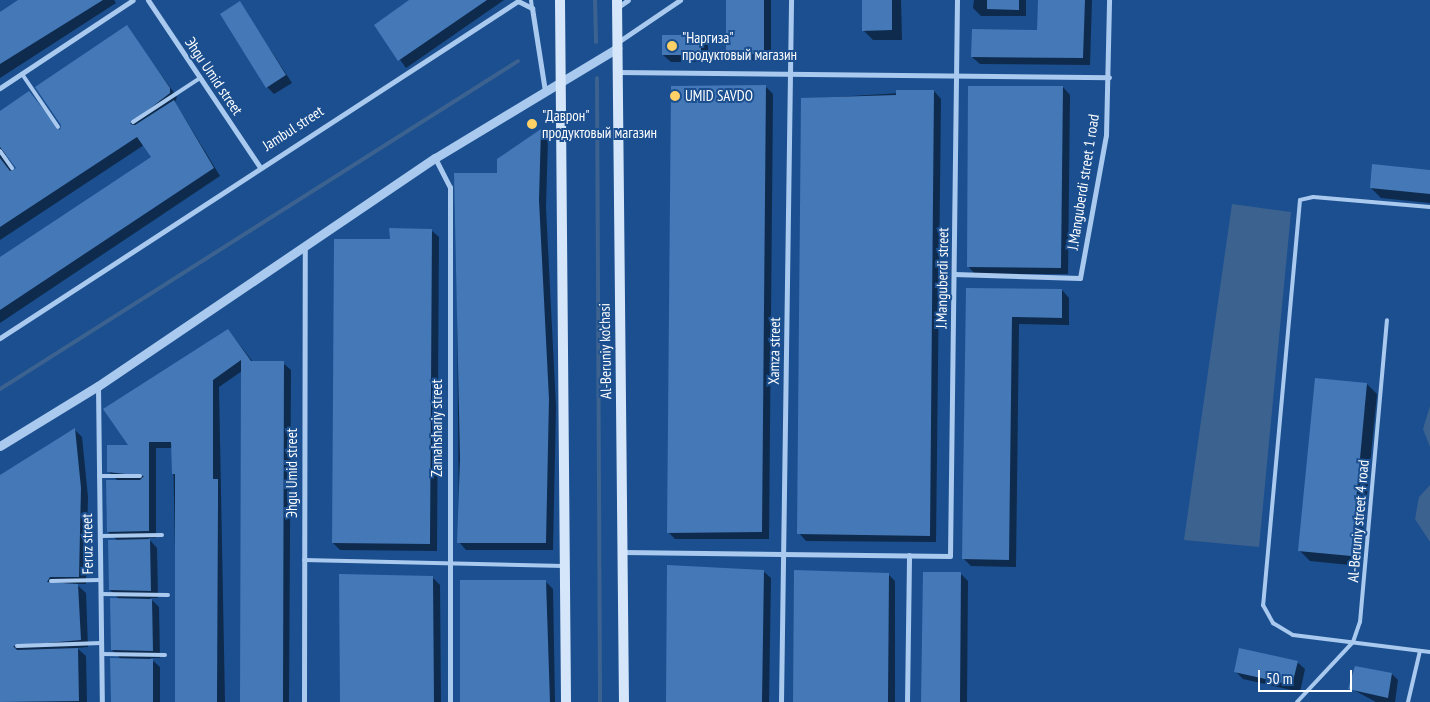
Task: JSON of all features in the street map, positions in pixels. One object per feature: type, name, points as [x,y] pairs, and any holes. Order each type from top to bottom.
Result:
[{"type":"main road","points":[[560,0],[566,702]]},
{"type":"main road","name":"Al-Beruniy ko’chasi","points":[[617,3],[624,702]]},
{"type":"street","points":[[0,88],[133,0]]},
{"type":"street","name":"Эhgu Umid street","points":[[148,0],[260,166]]},
{"type":"street","points":[[617,3],[628,0]]},
{"type":"street","points":[[0,446],[98,386],[305,243],[435,158],[560,82],[617,45],[680,0]]},
{"type":"street","name":"Xamza street","points":[[781,702],[782,553],[792,74],[791,0]]},
{"type":"street","name":"J.Manguberdi street","points":[[909,555],[950,556],[957,0]]},
{"type":"street","name":"J.Manguberdi street 1 road","points":[[954,274],[1080,278],[1106,135],[1109,77],[1109,0]]},
{"type":"street","name":"Jambul street","points":[[0,338],[260,166],[518,1],[532,8]]},
{"type":"street","points":[[532,8],[545,91]]},
{"type":"street","points":[[618,72],[957,77],[1109,77]]},
{"type":"street","name":"Zamahshariy street","points":[[435,158],[450,187],[450,702]]},
{"type":"street","name":"Эhgu Umid street","points":[[304,702],[305,243]]},
{"type":"street","name":"Feruz street","points":[[98,386],[102,702]]},
{"type":"street","points":[[622,552],[909,555],[907,702]]},
{"type":"lane","points":[[531,0],[532,8]]},
{"type":"lane","points":[[22,74],[58,127]]},
{"type":"lane","points":[[133,122],[200,78]]},
{"type":"lane","points":[[0,151],[12,168]]},
{"type":"lane","points":[[1430,207],[1313,197],[1300,200],[1263,605],[1273,623],[1293,634],[1430,652]]},
{"type":"lane","name":"Al-Beruniy street 4 road","points":[[1298,702],[1353,642],[1360,622],[1388,320]]},
{"type":"lane","points":[[99,476],[140,476]]},
{"type":"lane","points":[[100,536],[162,535]]},
{"type":"lane","points":[[304,560],[565,566]]},
{"type":"lane","points":[[51,581],[100,580]]},
{"type":"lane","points":[[101,594],[168,595]]},
{"type":"lane","points":[[17,646],[101,643]]},
{"type":"lane","points":[[1408,702],[1420,651]]},
{"type":"lane","points":[[102,654],[165,655]]},
{"type":"water","points":[[1232,204],[1291,212],[1259,547],[1184,540]]},
{"type":"water","points":[[1430,406],[1430,447],[1423,429]]},
{"type":"water","points":[[1430,485],[1430,542],[1415,519],[1419,497]]},
{"type":"building","points":[[18,0],[103,0],[0,64],[0,12]]},
{"type":"building","points":[[409,0],[487,0],[398,61],[374,25]]},
{"type":"building","points":[[726,0],[764,0],[764,54],[726,54]]},
{"type":"building","points":[[862,0],[892,0],[892,30],[862,31]]},
{"type":"building","points":[[987,0],[1019,0],[1019,10],[987,9]]},
{"type":"building","points":[[1038,0],[1085,0],[1083,58],[971,57],[972,29],[1037,30]]},
{"type":"building","points":[[240,1],[286,75],[266,88],[220,14]]},
{"type":"building","points":[[127,25],[170,88],[170,93],[130,124],[135,125],[174,100],[214,168],[0,310],[0,257],[151,157],[137,137],[0,227],[0,158],[10,171],[16,168],[0,147],[0,111],[29,91],[60,130],[61,125],[35,87]]},
{"type":"building","points":[[662,35],[701,35],[701,55],[662,55]]},
{"type":"building","points":[[766,85],[762,532],[667,533],[671,86]]},
{"type":"building","points":[[968,86],[1063,86],[1061,268],[967,267]]},
{"type":"building","points":[[896,90],[934,90],[930,536],[797,534],[801,98],[896,95]]},
{"type":"building","points":[[541,129],[539,200],[549,399],[546,543],[457,543],[460,459],[454,173],[497,173],[497,159]]},
{"type":"building","points":[[1372,164],[1430,170],[1430,194],[1370,188]]},
{"type":"building","points":[[389,228],[432,229],[430,544],[332,543],[334,239],[390,239]]},
{"type":"building","points":[[966,288],[1062,289],[1062,318],[1012,317],[1009,560],[962,559]]},
{"type":"building","points":[[228,329],[251,361],[284,361],[283,702],[240,702],[241,360],[213,380],[213,479],[218,479],[217,702],[175,702],[175,474],[172,474],[171,442],[149,442],[149,531],[107,532],[106,480],[140,480],[144,476],[107,472],[107,445],[128,445],[103,409]]},
{"type":"building","points":[[1315,378],[1367,383],[1351,556],[1298,551]]},
{"type":"building","points":[[75,428],[81,488],[79,577],[50,577],[47,582],[78,584],[81,640],[13,646],[17,650],[78,648],[79,701],[0,702],[0,475]]},
{"type":"building","points":[[150,539],[151,591],[109,590],[108,540]]},
{"type":"building","points":[[667,565],[764,570],[762,702],[666,702]]},
{"type":"building","points":[[794,570],[889,573],[888,702],[793,702]]},
{"type":"building","points":[[923,572],[961,572],[960,702],[921,702]]},
{"type":"building","points":[[339,574],[433,576],[434,702],[340,702]]},
{"type":"building","points":[[460,580],[546,580],[550,702],[460,702]]},
{"type":"building","points":[[110,598],[152,599],[153,651],[111,650]]},
{"type":"building","points":[[1239,648],[1298,661],[1292,685],[1234,672]]},
{"type":"building","points":[[110,658],[153,659],[153,702],[111,702]]},
{"type":"building","points":[[1355,666],[1392,673],[1388,698],[1348,689]]},
{"type":"waterway","points":[[595,0],[596,42]]},
{"type":"waterway","points":[[0,389],[518,61]]},
{"type":"waterway","points":[[597,78],[600,702]]},
{"type":"place","name":"\"Наргиза\" продуктовый магазин","points":[[672,46]]},
{"type":"place","name":"UMID SAVDO","points":[[675,96]]},
{"type":"place","name":"\"Даврон\" продуктовый магазин","points":[[532,124]]}]
